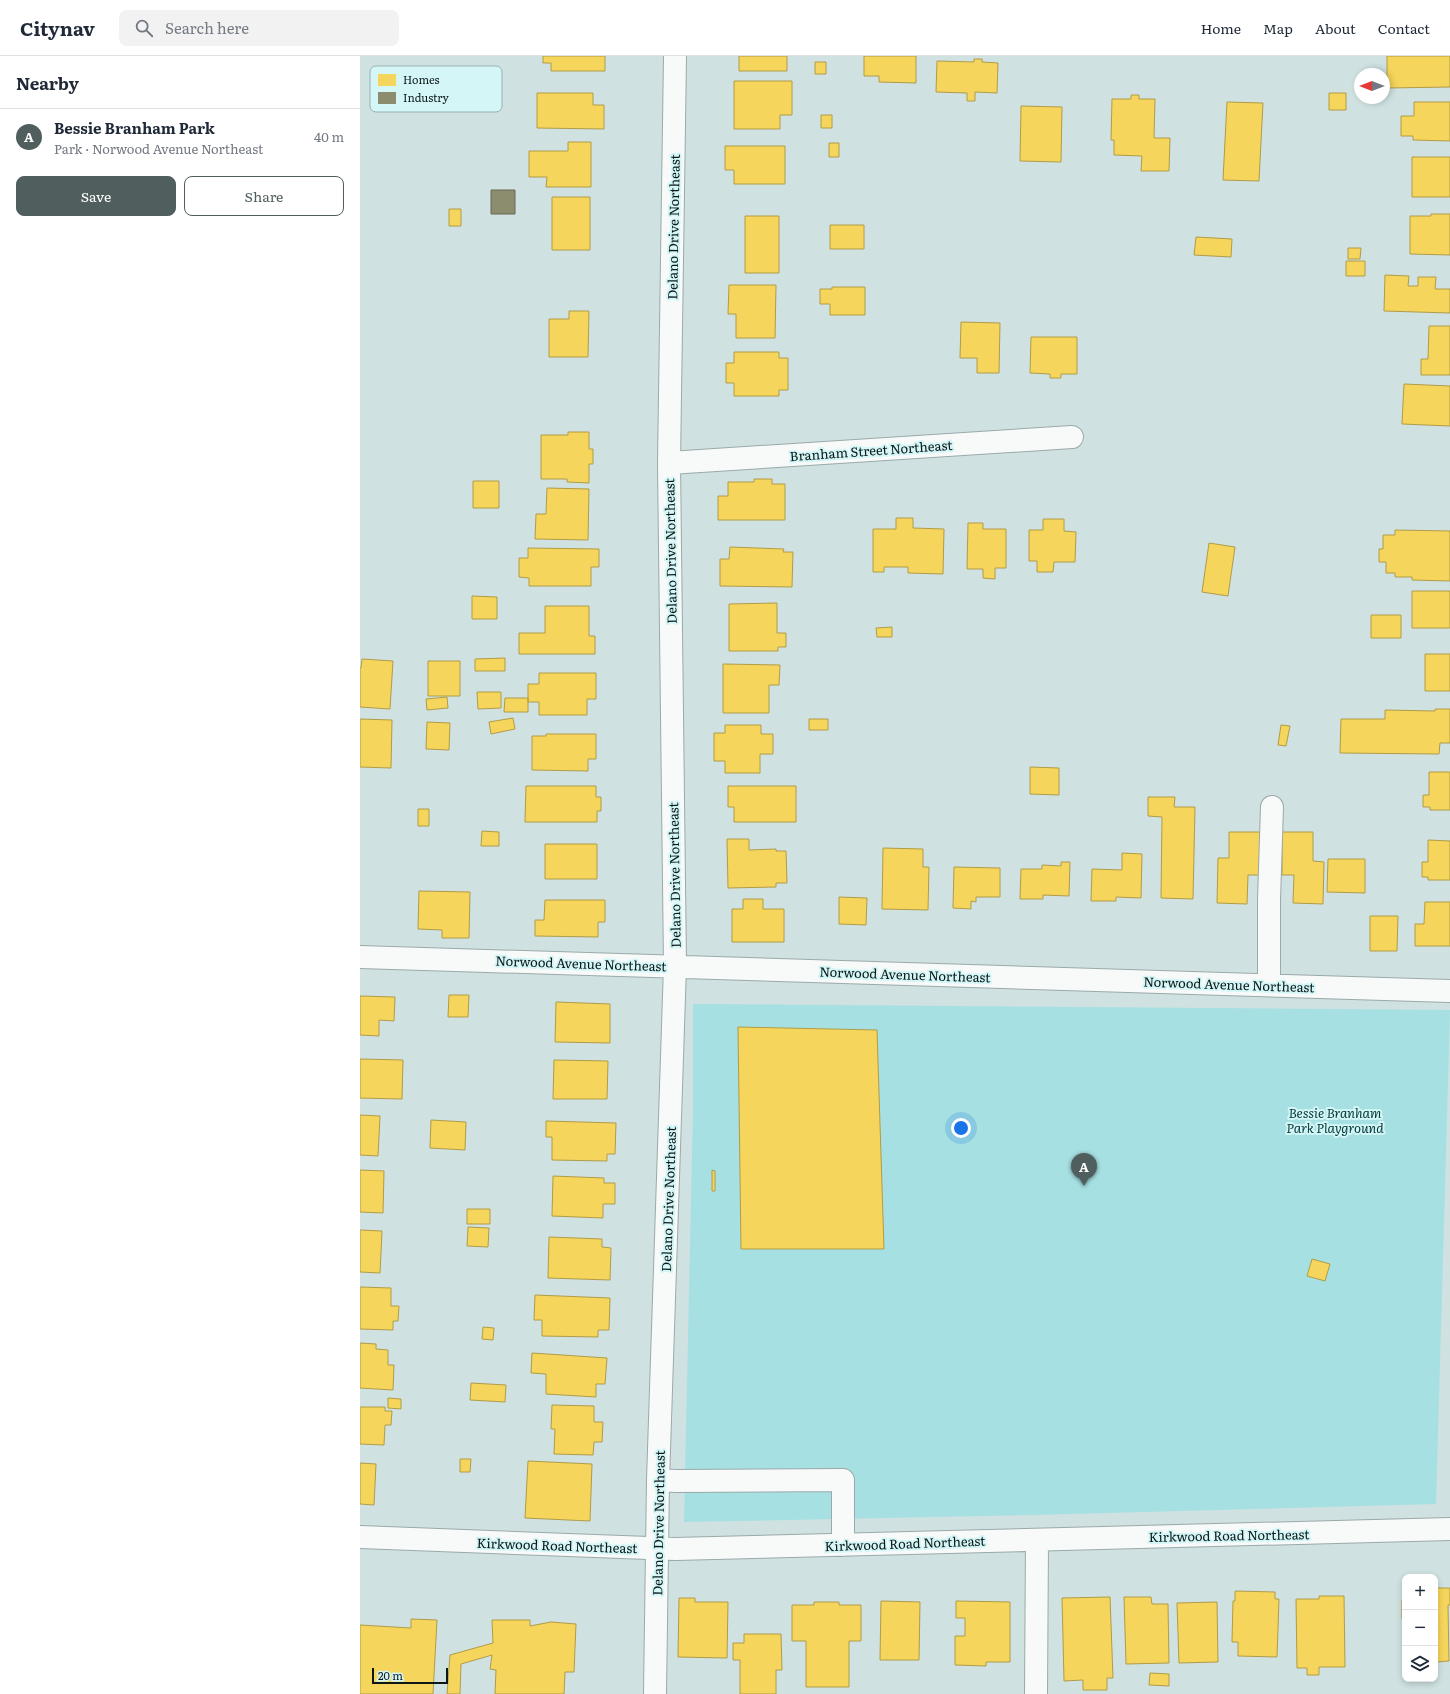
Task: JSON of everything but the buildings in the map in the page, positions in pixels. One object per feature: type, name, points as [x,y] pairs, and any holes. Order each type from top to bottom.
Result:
[{"type":"street","name":"Delano Drive Northeast","points":[[655,1694],[658,1480],[675,966],[669,463],[676,56]]},
{"type":"street","name":"Branham Street Northeast","points":[[669,463],[1072,437]]},
{"type":"street","points":[[1269,985],[1269,900],[1272,807]]},
{"type":"street","name":"Norwood Avenue Northeast","points":[[360,957],[1450,991]]},
{"type":"street","points":[[658,1480],[843,1480],[843,1545]]},
{"type":"street","name":"Kirkwood Road Northeast","points":[[360,1537],[658,1549],[1450,1529]]},
{"type":"street","points":[[1036,1694],[1037,1540]]},
{"type":"green space","name":"Bessie Branham Park Playground","points":[[693,1004],[1450,1010],[1436,1504],[1034,1515],[684,1522],[693,1110]]},
{"type":"place","name":"Bessie Branham Park","points":[[1084,1186]]}]
